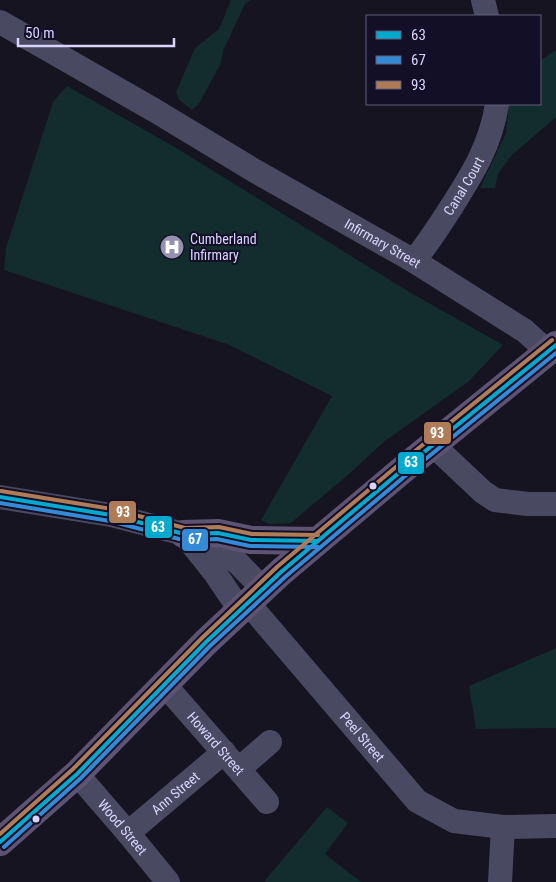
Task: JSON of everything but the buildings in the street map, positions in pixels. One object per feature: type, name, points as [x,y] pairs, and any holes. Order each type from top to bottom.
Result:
[{"type":"main road","points":[[0,842],[77,774],[206,642],[293,561],[552,348]]},
{"type":"main road","points":[[184,534],[218,533],[250,540],[318,541]]},
{"type":"street","points":[[483,0],[487,15]]},
{"type":"street","name":"Infirmary Street","points":[[0,22],[154,110],[255,171],[414,261],[552,348]]},
{"type":"street","name":"Canal Court","points":[[414,261],[428,243],[474,172],[488,142],[497,105]]},
{"type":"street","points":[[433,445],[483,492],[495,500],[528,504],[556,504]]},
{"type":"street","points":[[0,497],[111,515],[209,542],[238,563],[250,601]]},
{"type":"street","points":[[184,534],[215,573],[250,601]]},
{"type":"street","name":"Peel Street","points":[[250,601],[417,801],[454,821],[503,826],[556,826]]},
{"type":"street","name":"Howard Street","points":[[164,684],[267,802]]},
{"type":"street","name":"Ann Street","points":[[128,834],[231,761],[270,742]]},
{"type":"street","name":"Wood Street","points":[[77,774],[168,882]]},
{"type":"street","points":[[500,882],[503,826]]},
{"type":"green space","points":[[231,0],[251,0],[245,4],[223,51],[221,63],[200,102],[192,110],[179,100],[176,92],[195,48],[219,29]]},
{"type":"green space","points":[[556,50],[556,117],[511,156],[498,174],[495,188],[480,188],[506,133],[508,112],[506,105],[541,105],[541,60]]},
{"type":"green space","points":[[67,86],[173,146],[411,293],[503,345],[468,382],[385,441],[291,523],[269,524],[261,520],[332,396],[227,344],[4,270],[6,248],[53,102]]},
{"type":"green space","points":[[556,648],[556,728],[476,729],[469,686]]},
{"type":"green space","points":[[327,807],[348,823],[325,854],[361,882],[265,882],[266,879]]},
{"type":"transit line","name":"93","points":[[0,834],[73,769],[202,638],[277,567],[409,456],[552,340]]},
{"type":"transit line","name":"63","points":[[0,842],[77,774],[206,642],[281,572],[413,461],[556,345]]},
{"type":"transit line","name":"67","points":[[4,847],[81,778],[210,646],[285,577],[556,353]]},
{"type":"transit line","name":"93","points":[[1,491],[112,509],[185,528],[219,527],[252,534],[318,535]]},
{"type":"transit line","name":"63","points":[[0,497],[111,515],[184,534],[218,533],[251,540],[318,541]]},
{"type":"transit line","name":"67","points":[[0,503],[110,521],[183,540],[217,539],[250,546],[318,547]]},
{"type":"place","name":"Cumberland Infirmary","points":[[172,247]]}]
